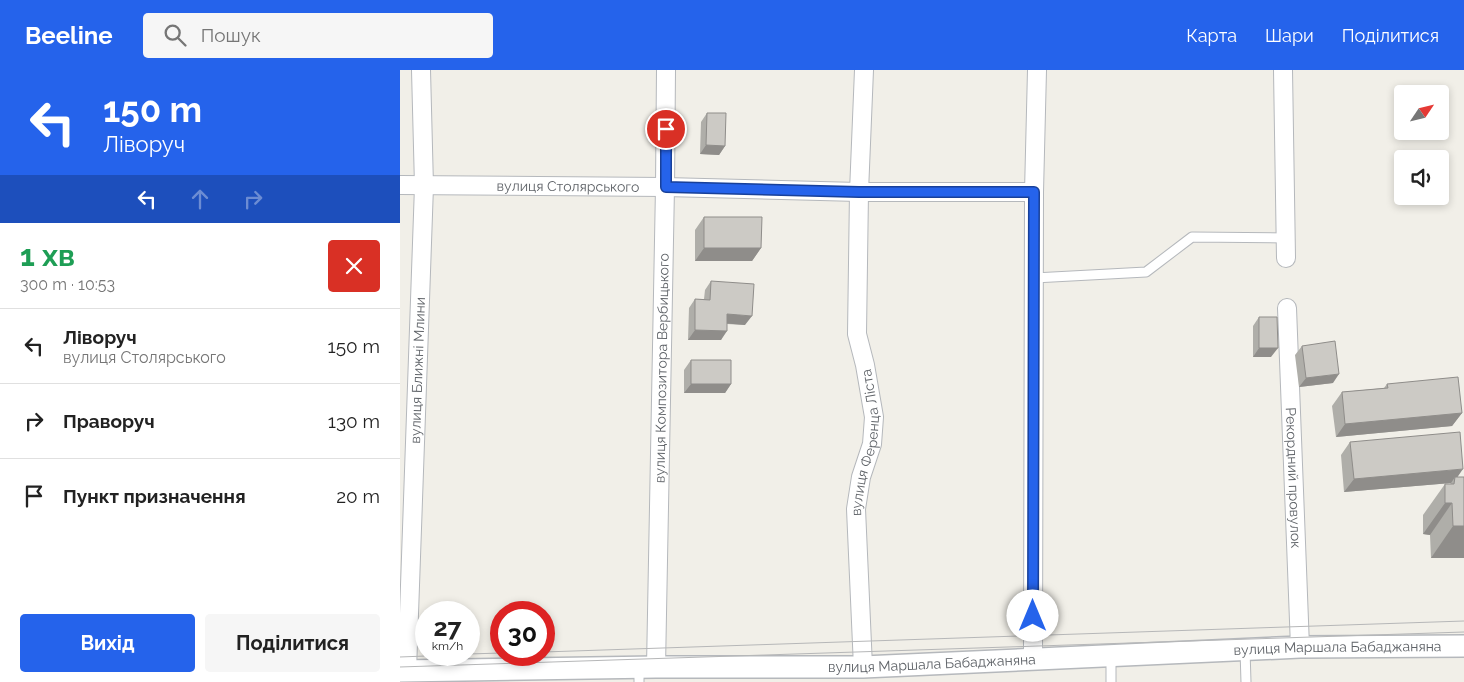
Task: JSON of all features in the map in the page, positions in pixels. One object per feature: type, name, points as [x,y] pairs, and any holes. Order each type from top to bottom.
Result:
[{"type":"street","name":"вулиця Ближні Млини","points":[[403,671],[424,186],[421,70]]},
{"type":"street","name":"вулиця Композитора Вербицького","points":[[645,672],[666,187],[666,70]]},
{"type":"street","name":"вулиця Ференца Ліста","points":[[862,671],[856,509],[861,477],[872,444],[874,417],[858,334],[859,192],[864,70]]},
{"type":"street","points":[[1033,659],[1034,192],[1037,70]]},
{"type":"street","points":[[1283,70],[1286,258]]},
{"type":"street","name":"вулиця Столярського","points":[[400,185],[666,187],[859,192],[1034,192]]},
{"type":"street","name":"Рекордний провулок","points":[[1287,308],[1300,647]]},
{"type":"street","name":"вулиця Маршала Бабаджаняна","points":[[403,671],[862,671],[1033,659],[1300,647],[1464,646]]},
{"type":"lane","points":[[1034,278],[1146,272],[1192,237],[1286,238]]},
{"type":"lane","points":[[1245,650],[1246,682]]},
{"type":"lane","points":[[1111,655],[1111,682]]},
{"type":"building","points":[[707,113],[726,113],[725,146],[706,145]]},
{"type":"building","points":[[704,217],[762,217],[761,248],[704,248]]},
{"type":"building","points":[[711,281],[754,284],[752,316],[727,314],[727,331],[695,330],[695,299],[710,300]]},
{"type":"building","points":[[1259,317],[1277,317],[1278,348],[1259,348]]},
{"type":"building","points":[[1335,341],[1339,374],[1306,378],[1302,346]]},
{"type":"building","points":[[691,360],[731,360],[731,384],[691,384]]},
{"type":"building","points":[[1458,377],[1462,413],[1345,424],[1342,392],[1388,388],[1387,384]]},
{"type":"building","points":[[1460,432],[1463,469],[1354,479],[1350,442]]},
{"type":"building","points":[[1455,477],[1464,477],[1464,526],[1453,526],[1452,503],[1445,503],[1445,484],[1454,484]]},
{"type":"tram line","points":[[555,652],[1464,621]]},
{"type":"tram line","points":[[400,667],[1464,632]]},
{"type":"tram line","points":[[480,654],[490,653]]},
{"type":"tram line","points":[[400,657],[415,656]]},
{"type":"route","points":[[666,129],[666,187],[859,192],[1034,192],[1033,616]]}]
